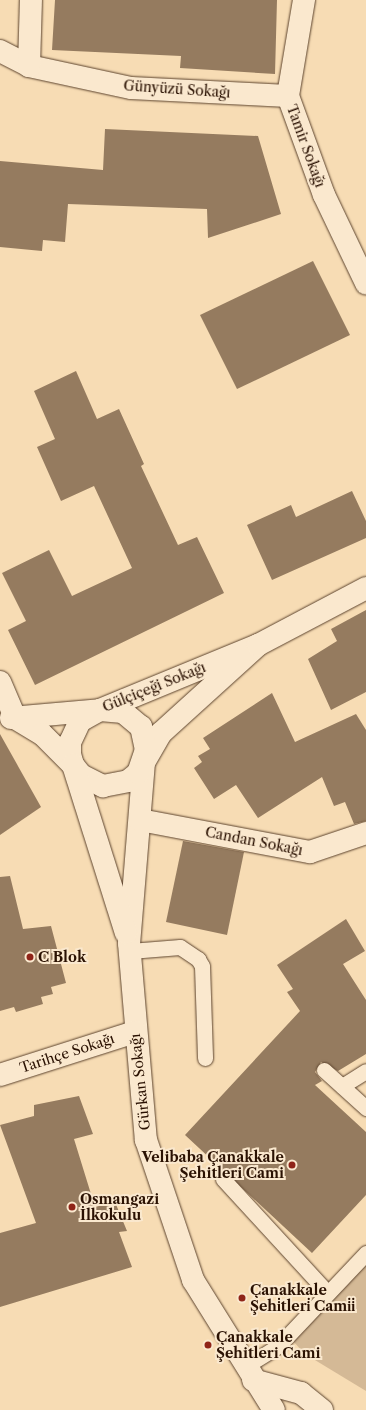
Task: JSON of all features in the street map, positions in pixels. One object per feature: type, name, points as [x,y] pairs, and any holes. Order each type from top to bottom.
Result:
[{"type":"street","points":[[29,66],[31,0]]},
{"type":"street","name":"Tamir Sokağı","points":[[304,0],[288,96],[324,195],[366,283]]},
{"type":"street","name":"Günyüzü Sokağı","points":[[0,51],[29,66],[132,88],[288,96]]},
{"type":"street","name":"Gülçiçeği Sokağı","points":[[8,718],[100,710],[258,645],[366,588]]},
{"type":"street","name":"Gülçiçeği Sokağı","points":[[144,762],[161,733],[258,645]]},
{"type":"street","points":[[0,682],[8,718],[42,734],[73,765],[91,782],[103,786],[128,781],[144,762],[146,738],[133,718],[123,712],[100,710],[80,721],[73,731],[70,742],[73,765]]},
{"type":"street","name":"Gürkan Sokağı","points":[[144,762],[130,947],[135,1032],[146,1140],[193,1280],[274,1410]]},
{"type":"street","name":"Gürkan Sokağı","points":[[73,765],[130,947]]},
{"type":"street","name":"Candan Sokağı","points":[[140,820],[310,852],[366,833]]},
{"type":"street","name":"Tarihçe Sokağı","points":[[0,1075],[135,1032]]},
{"type":"street","points":[[250,1373],[301,1393],[322,1410]]},
{"type":"lane","points":[[130,947],[180,947],[198,959],[202,966],[205,1058]]},
{"type":"lane","points":[[324,1070],[366,1108]]},
{"type":"lane","points":[[342,1086],[366,1071]]},
{"type":"lane","points":[[223,1179],[328,1293]]},
{"type":"lane","points":[[250,1373],[279,1345],[366,1253]]},
{"type":"shaded area","points":[[366,1265],[366,1391],[305,1354],[291,1339]]},
{"type":"building","points":[[55,0],[277,0],[275,74],[180,68],[181,56],[52,50]]},
{"type":"building","points":[[105,129],[258,136],[281,214],[208,238],[207,209],[68,204],[65,242],[43,240],[42,251],[0,247],[0,161],[103,170]]},
{"type":"building","points":[[313,261],[350,335],[237,389],[200,315]]},
{"type":"building","points":[[76,371],[97,419],[119,409],[144,464],[141,466],[178,545],[197,537],[224,593],[35,685],[8,630],[26,621],[2,573],[49,550],[72,596],[132,568],[94,486],[61,501],[37,447],[55,439],[34,391]]},
{"type":"building","points":[[352,491],[366,521],[366,538],[272,580],[247,525],[291,505],[296,517]]},
{"type":"building","points":[[366,610],[366,692],[331,710],[308,659],[337,641],[331,629]]},
{"type":"building","points":[[272,693],[295,742],[356,714],[366,730],[366,821],[354,824],[345,802],[334,806],[322,777],[258,818],[236,785],[214,799],[194,768],[202,762],[198,756],[210,749],[203,738]]},
{"type":"building","points":[[0,734],[41,807],[0,835]]},
{"type":"building","points":[[183,841],[244,852],[227,935],[166,922]]},
{"type":"building","name":"C Blok","points":[[10,876],[23,929],[51,926],[66,983],[51,987],[53,994],[41,997],[43,1004],[16,1012],[14,1007],[0,1011],[0,877]]},
{"type":"building","name":"Velibaba Çanakkale Şehitleri Cami","points":[[346,919],[365,951],[343,964],[366,1000],[366,1054],[338,1071],[321,1062],[315,1072],[322,1081],[315,1085],[366,1132],[366,1195],[312,1253],[185,1135],[300,1011],[287,992],[293,989],[277,965]]},
{"type":"building","points":[[79,1096],[93,1134],[74,1139],[95,1207],[115,1202],[127,1231],[119,1232],[132,1267],[0,1307],[0,1233],[36,1223],[0,1125],[34,1116],[34,1105]]},
{"type":"place","name":"C Blok","points":[[30,957]]},
{"type":"place","name":"Velibaba Çanakkale Şehitleri Cami","points":[[292,1165]]},
{"type":"place","name":"Osmangazi İlkokulu","points":[[72,1207]]},
{"type":"place","name":"Çanakkale Şehi̇tleri̇ Cami̇i̇","points":[[242,1298]]},
{"type":"place","name":"Çanakkale Şehitleri Cami","points":[[208,1345]]}]
